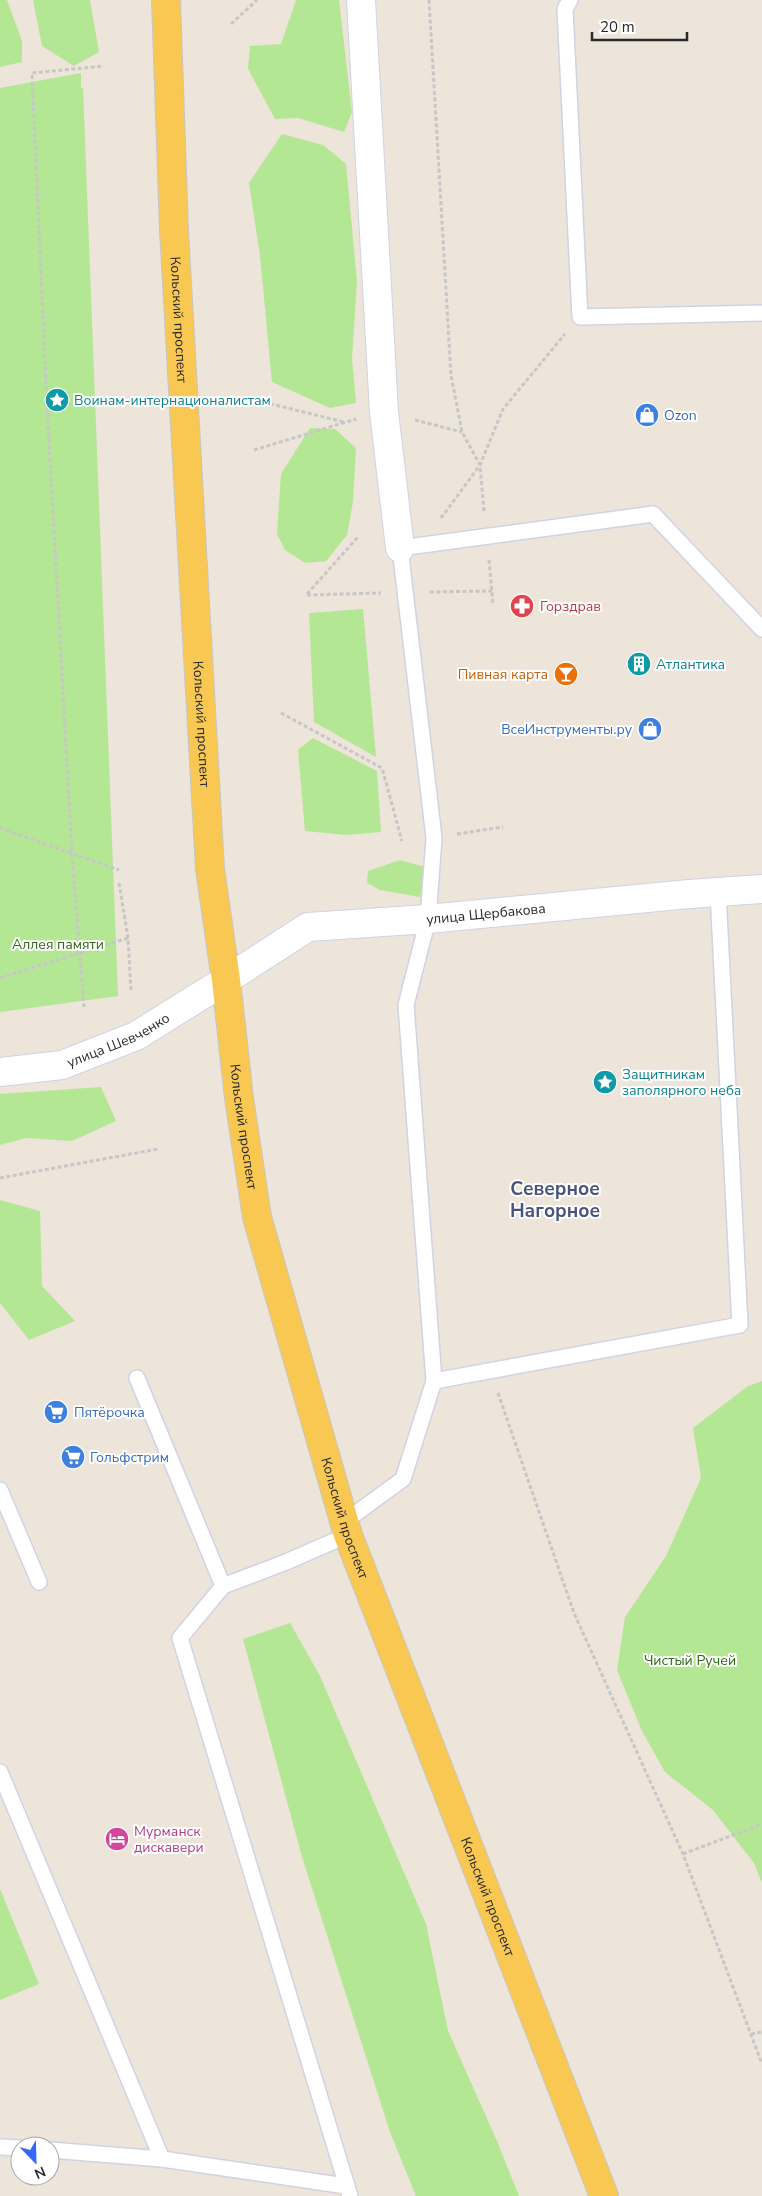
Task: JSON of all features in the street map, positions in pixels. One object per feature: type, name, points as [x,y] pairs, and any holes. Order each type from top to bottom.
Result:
[{"type":"main road","name":"Кольский проспект","points":[[166,0],[174,230],[198,687],[210,869],[226,980],[239,1098],[257,1217],[346,1529],[604,2196]]},
{"type":"street","points":[[361,0],[384,412],[400,548]]},
{"type":"street","name":"улица Щербакова","points":[[226,980],[308,927],[428,919],[762,889]]},
{"type":"street","name":"улица Шевченко","points":[[0,1072],[62,1065],[136,1036],[226,980]]},
{"type":"lane","points":[[570,0],[565,9],[580,317],[762,313]]},
{"type":"lane","points":[[60,2151],[162,2158],[348,2191],[180,1638],[223,1586],[286,1562],[346,1529],[403,1479],[434,1381],[406,1005],[428,919],[434,838],[400,548],[653,514],[762,629]]},
{"type":"lane","points":[[434,1381],[740,1325],[718,892]]},
{"type":"lane","points":[[137,1378],[223,1586]]},
{"type":"lane","points":[[0,1490],[39,1582]]},
{"type":"lane","points":[[0,1772],[162,2158]]},
{"type":"path","points":[[231,24],[257,0]]},
{"type":"path","points":[[429,0],[451,375],[462,432],[480,465],[493,605]]},
{"type":"path","points":[[84,1007],[72,854],[47,406],[32,73],[104,66]]},
{"type":"path","points":[[438,522],[480,465],[503,409],[580,317]]},
{"type":"path","points":[[251,399],[345,422]]},
{"type":"path","points":[[47,406],[114,402]]},
{"type":"path","points":[[307,595],[358,537]]},
{"type":"path","points":[[282,713],[382,768],[402,841]]},
{"type":"path","points":[[434,838],[503,827]]},
{"type":"path","points":[[0,828],[119,870]]},
{"type":"path","points":[[119,882],[128,938],[132,991]]},
{"type":"path","points":[[0,978],[128,938]]},
{"type":"path","points":[[0,1178],[158,1149]]},
{"type":"path","points":[[490,1371],[574,1613],[683,1854],[762,2064]]},
{"type":"path","points":[[683,1854],[762,1824]]},
{"type":"path","points":[[751,2034],[762,2032]]},
{"type":"green space","points":[[0,0],[7,0],[22,41],[22,62],[0,67]]},
{"type":"green space","points":[[33,0],[90,0],[99,52],[74,66],[42,46]]},
{"type":"green space","points":[[296,0],[339,0],[352,112],[344,132],[298,118],[275,119],[248,69],[250,46],[281,44]]},
{"type":"green space","name":"Аллея памяти","points":[[81,73],[118,996],[0,1012],[0,88]]},
{"type":"green space","points":[[282,134],[323,145],[346,164],[357,282],[352,358],[356,403],[330,408],[272,382],[260,256],[249,183]]},
{"type":"green space","points":[[310,428],[335,429],[356,448],[353,502],[347,535],[326,561],[305,563],[285,550],[277,534],[281,474]]},
{"type":"green space","points":[[363,609],[376,757],[314,722],[309,613]]},
{"type":"green space","points":[[313,738],[377,771],[381,832],[346,835],[305,831],[298,750]]},
{"type":"green space","points":[[400,860],[425,867],[420,897],[380,890],[367,883],[368,871]]},
{"type":"green space","points":[[101,1087],[116,1121],[72,1141],[26,1138],[0,1145],[0,1094]]},
{"type":"green space","points":[[0,1200],[40,1211],[42,1286],[75,1321],[29,1340],[0,1303]]},
{"type":"green space","name":"Чистый Ручей","points":[[762,1381],[762,1883],[754,1863],[713,1810],[665,1772],[642,1731],[617,1670],[625,1617],[666,1556],[701,1478],[693,1428],[748,1386]]},
{"type":"green space","points":[[290,1623],[320,1676],[426,1924],[448,2031],[497,2141],[519,2196],[416,2196],[390,2132],[302,1857],[243,1639]]},
{"type":"green space","points":[[0,1889],[39,1984],[0,2000]]},
{"type":"place","name":"Воинам-интернационалистам","points":[[57,400]]},
{"type":"place","name":"Ozon","points":[[647,415]]},
{"type":"place","name":"Горздрав","points":[[522,606]]},
{"type":"place","name":"Атлантика","points":[[639,664]]},
{"type":"place","name":"Пивная карта","points":[[566,674]]},
{"type":"place","name":"ВсеИнструменты.ру","points":[[650,729]]},
{"type":"place","name":"Защитникам заполярного неба","points":[[605,1082]]},
{"type":"place","name":"Пятёрочка","points":[[56,1412]]},
{"type":"place","name":"Гольфстрим","points":[[73,1457]]},
{"type":"place","name":"Мурманск дискавери","points":[[117,1839]]},
{"type":"district","name":"Северное Нагорное","points":[[555,1199]]}]
